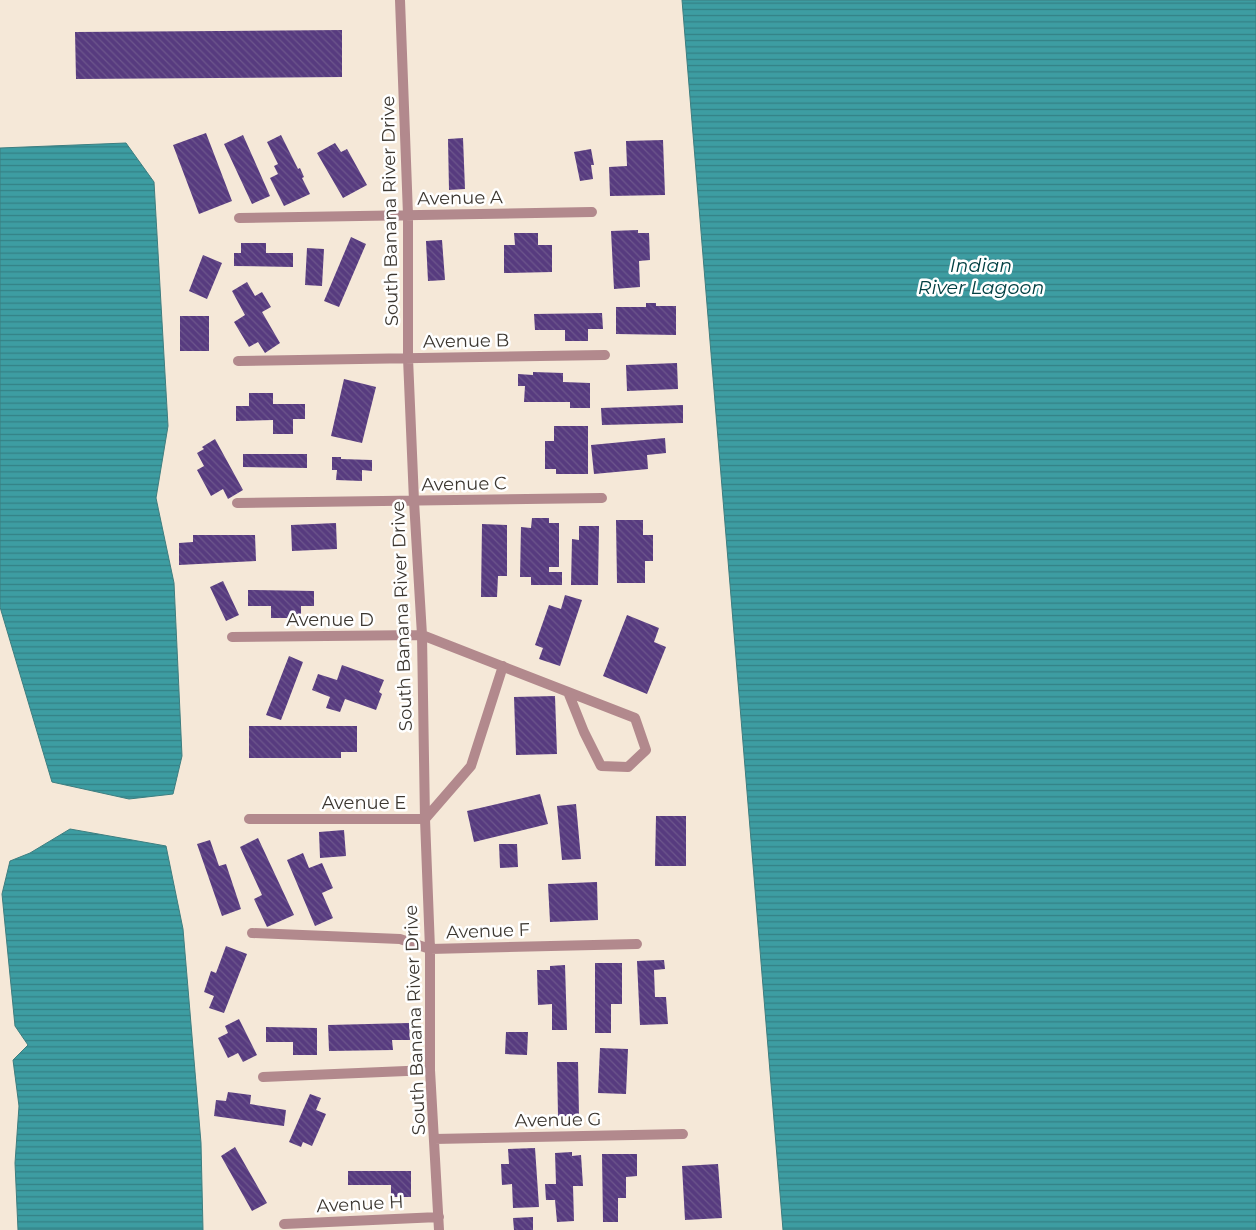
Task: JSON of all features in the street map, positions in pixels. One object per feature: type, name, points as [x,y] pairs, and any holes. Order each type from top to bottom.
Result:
[{"type":"street","name":"South Banana River Drive","points":[[400,0],[408,215],[408,358],[422,635],[425,819],[430,949],[430,1070],[439,1230]]},
{"type":"street","name":"Avenue A","points":[[239,218],[592,212]]},
{"type":"street","name":"Avenue B","points":[[238,361],[605,355]]},
{"type":"street","name":"Avenue C","points":[[236,502],[602,498]]},
{"type":"street","name":"Avenue D","points":[[232,637],[422,635],[635,718],[646,750],[628,767],[601,766],[584,732],[568,692]]},
{"type":"street","name":"Avenue E","points":[[249,819],[425,819],[471,766],[502,666]]},
{"type":"street","name":"Avenue F","points":[[252,933],[400,939],[430,949],[637,944]]},
{"type":"street","points":[[263,1077],[430,1070]]},
{"type":"street","name":"Avenue G","points":[[434,1139],[683,1134]]},
{"type":"street","name":"Avenue H","points":[[284,1224],[439,1217]]},
{"type":"water","name":"Indian River Lagoon","points":[[682,0],[1256,0],[1256,1230],[783,1230]]},
{"type":"water","points":[[126,143],[154,182],[168,426],[156,498],[174,583],[182,756],[173,794],[129,799],[52,782],[0,607],[0,148]]},
{"type":"water","points":[[70,829],[166,846],[183,929],[201,1143],[203,1230],[18,1230],[15,1163],[19,1106],[13,1060],[28,1045],[15,1026],[2,894],[10,861],[30,853]]},
{"type":"building","points":[[342,30],[342,77],[76,79],[75,32]]},
{"type":"building","points":[[206,133],[232,201],[199,214],[173,145]]},
{"type":"building","points":[[243,135],[270,196],[252,204],[224,144]]},
{"type":"building","points":[[281,135],[298,169],[300,168],[304,177],[302,178],[310,194],[284,206],[270,178],[278,174],[274,166],[278,164],[267,142]]},
{"type":"building","points":[[463,138],[465,189],[449,190],[448,139]]},
{"type":"building","points":[[663,140],[665,195],[610,196],[609,167],[627,166],[626,141]]},
{"type":"building","points":[[335,143],[341,152],[347,149],[367,185],[343,198],[317,153]]},
{"type":"building","points":[[591,149],[594,165],[591,165],[593,179],[580,181],[574,152]]},
{"type":"building","points":[[638,230],[638,233],[649,233],[650,260],[639,261],[640,287],[614,289],[611,231]]},
{"type":"building","points":[[514,233],[538,233],[538,245],[552,245],[552,272],[504,273],[504,245],[515,245]]},
{"type":"building","points":[[351,237],[366,244],[339,307],[324,301]]},
{"type":"building","points":[[442,240],[445,280],[428,281],[426,241]]},
{"type":"building","points":[[241,243],[266,243],[266,253],[293,253],[293,267],[234,266],[234,253],[241,253]]},
{"type":"building","points":[[307,248],[324,249],[322,286],[305,285]]},
{"type":"building","points":[[203,255],[222,263],[207,299],[189,291]]},
{"type":"building","points":[[247,282],[255,296],[262,292],[271,307],[262,312],[280,343],[265,353],[258,342],[249,347],[234,322],[245,315],[232,291]]},
{"type":"building","points":[[646,303],[656,303],[656,306],[676,306],[676,335],[616,334],[616,307],[646,307]]},
{"type":"building","points":[[602,313],[603,329],[588,329],[588,341],[565,341],[565,330],[535,330],[534,314]]},
{"type":"building","points":[[180,316],[209,316],[209,351],[180,351]]},
{"type":"building","points":[[677,363],[678,389],[627,391],[626,365]]},
{"type":"building","points":[[533,372],[563,373],[563,382],[590,383],[590,408],[570,408],[570,402],[524,402],[525,386],[518,386],[518,374],[533,375]]},
{"type":"building","points":[[344,379],[376,387],[362,443],[331,436]]},
{"type":"building","points":[[249,393],[273,393],[273,404],[305,404],[305,419],[293,419],[293,434],[273,434],[273,420],[236,421],[236,406],[249,406]]},
{"type":"building","points":[[683,405],[683,423],[602,425],[601,408]]},
{"type":"building","points":[[554,426],[588,426],[588,474],[556,474],[556,469],[545,469],[545,441],[554,441]]},
{"type":"building","points":[[665,438],[666,453],[647,455],[648,469],[594,474],[591,445]]},
{"type":"building","points":[[215,439],[243,490],[228,499],[223,489],[211,496],[197,470],[204,466],[197,453],[204,449],[202,447]]},
{"type":"building","points":[[243,454],[307,454],[307,468],[243,467]]},
{"type":"building","points":[[332,457],[372,460],[372,471],[362,470],[362,481],[336,480],[337,470],[332,470]]},
{"type":"building","points":[[532,518],[549,518],[549,523],[559,523],[559,567],[549,567],[549,572],[562,572],[562,585],[531,585],[531,577],[520,577],[521,527],[531,528]]},
{"type":"building","points":[[616,520],[643,520],[643,535],[653,535],[653,561],[645,561],[645,583],[617,583]]},
{"type":"building","points":[[336,523],[337,549],[292,551],[291,525]]},
{"type":"building","points":[[482,524],[507,525],[507,576],[498,576],[497,597],[481,597]]},
{"type":"building","points":[[579,526],[599,526],[598,585],[571,585],[572,539],[579,540]]},
{"type":"building","points":[[193,535],[255,535],[256,561],[179,565],[179,543],[193,542]]},
{"type":"building","points":[[223,581],[239,615],[226,621],[210,587]]},
{"type":"building","points":[[248,590],[314,591],[314,606],[301,606],[301,618],[271,618],[271,606],[248,606]]},
{"type":"building","points":[[565,595],[582,600],[560,666],[539,659],[543,648],[535,645],[549,605],[561,609]]},
{"type":"building","points":[[627,615],[659,628],[654,642],[666,647],[647,694],[603,676]]},
{"type":"building","points":[[289,656],[303,662],[281,720],[266,715]]},
{"type":"building","points":[[342,665],[384,680],[379,692],[382,694],[376,710],[345,699],[340,712],[326,708],[330,697],[312,690],[318,674],[337,680]]},
{"type":"building","points":[[555,696],[557,754],[516,755],[514,697]]},
{"type":"building","points":[[249,726],[357,726],[357,752],[341,752],[341,758],[249,758]]},
{"type":"building","points":[[540,794],[548,824],[474,842],[467,811]]},
{"type":"building","points":[[576,804],[581,859],[562,860],[557,806]]},
{"type":"building","points":[[656,816],[686,816],[686,866],[655,866]]},
{"type":"building","points":[[344,830],[346,856],[320,858],[319,832]]},
{"type":"building","points":[[258,838],[294,915],[267,927],[254,899],[262,895],[240,847]]},
{"type":"building","points":[[210,840],[219,866],[226,864],[241,909],[222,916],[197,844]]},
{"type":"building","points":[[499,844],[517,844],[518,867],[500,868]]},
{"type":"building","points":[[303,853],[309,868],[322,863],[333,888],[322,893],[333,918],[315,926],[287,860]]},
{"type":"building","points":[[597,882],[598,920],[550,922],[548,884]]},
{"type":"building","points":[[226,946],[247,954],[224,1013],[209,1008],[214,996],[204,992],[211,971],[216,973]]},
{"type":"building","points":[[664,960],[665,969],[654,970],[655,997],[666,997],[668,1024],[640,1025],[637,961]]},
{"type":"building","points":[[595,963],[622,963],[622,1004],[611,1004],[611,1033],[595,1033]]},
{"type":"building","points":[[565,965],[567,1030],[552,1030],[552,1004],[538,1005],[537,970],[550,970],[550,966]]},
{"type":"building","points":[[239,1019],[257,1055],[243,1062],[238,1053],[228,1058],[218,1038],[228,1033],[225,1026]]},
{"type":"building","points":[[409,1023],[410,1040],[392,1040],[393,1050],[329,1051],[328,1025]]},
{"type":"building","points":[[266,1027],[317,1028],[317,1055],[293,1055],[293,1042],[266,1042]]},
{"type":"building","points":[[506,1032],[528,1032],[527,1055],[505,1054]]},
{"type":"building","points":[[600,1048],[628,1049],[626,1094],[598,1093]]},
{"type":"building","points":[[557,1062],[578,1062],[579,1116],[558,1116]]},
{"type":"building","points":[[228,1092],[251,1095],[250,1104],[286,1110],[284,1126],[214,1116],[216,1100],[226,1101]]},
{"type":"building","points":[[310,1094],[321,1098],[316,1110],[326,1114],[312,1146],[303,1142],[301,1147],[289,1142]]},
{"type":"building","points":[[235,1147],[267,1203],[252,1211],[221,1156]]},
{"type":"building","points":[[535,1148],[539,1207],[513,1208],[512,1184],[502,1185],[501,1164],[509,1164],[508,1149]]},
{"type":"building","points":[[572,1152],[572,1156],[581,1155],[583,1186],[573,1186],[574,1221],[557,1222],[555,1200],[546,1200],[545,1184],[556,1184],[555,1153]]},
{"type":"building","points":[[602,1154],[637,1154],[637,1176],[626,1177],[626,1198],[618,1198],[618,1222],[603,1222]]},
{"type":"building","points":[[718,1164],[722,1218],[685,1220],[682,1166]]},
{"type":"building","points":[[348,1171],[411,1171],[411,1197],[391,1197],[391,1185],[348,1185]]},
{"type":"building","points":[[533,1217],[533,1230],[514,1230],[513,1218]]}]
